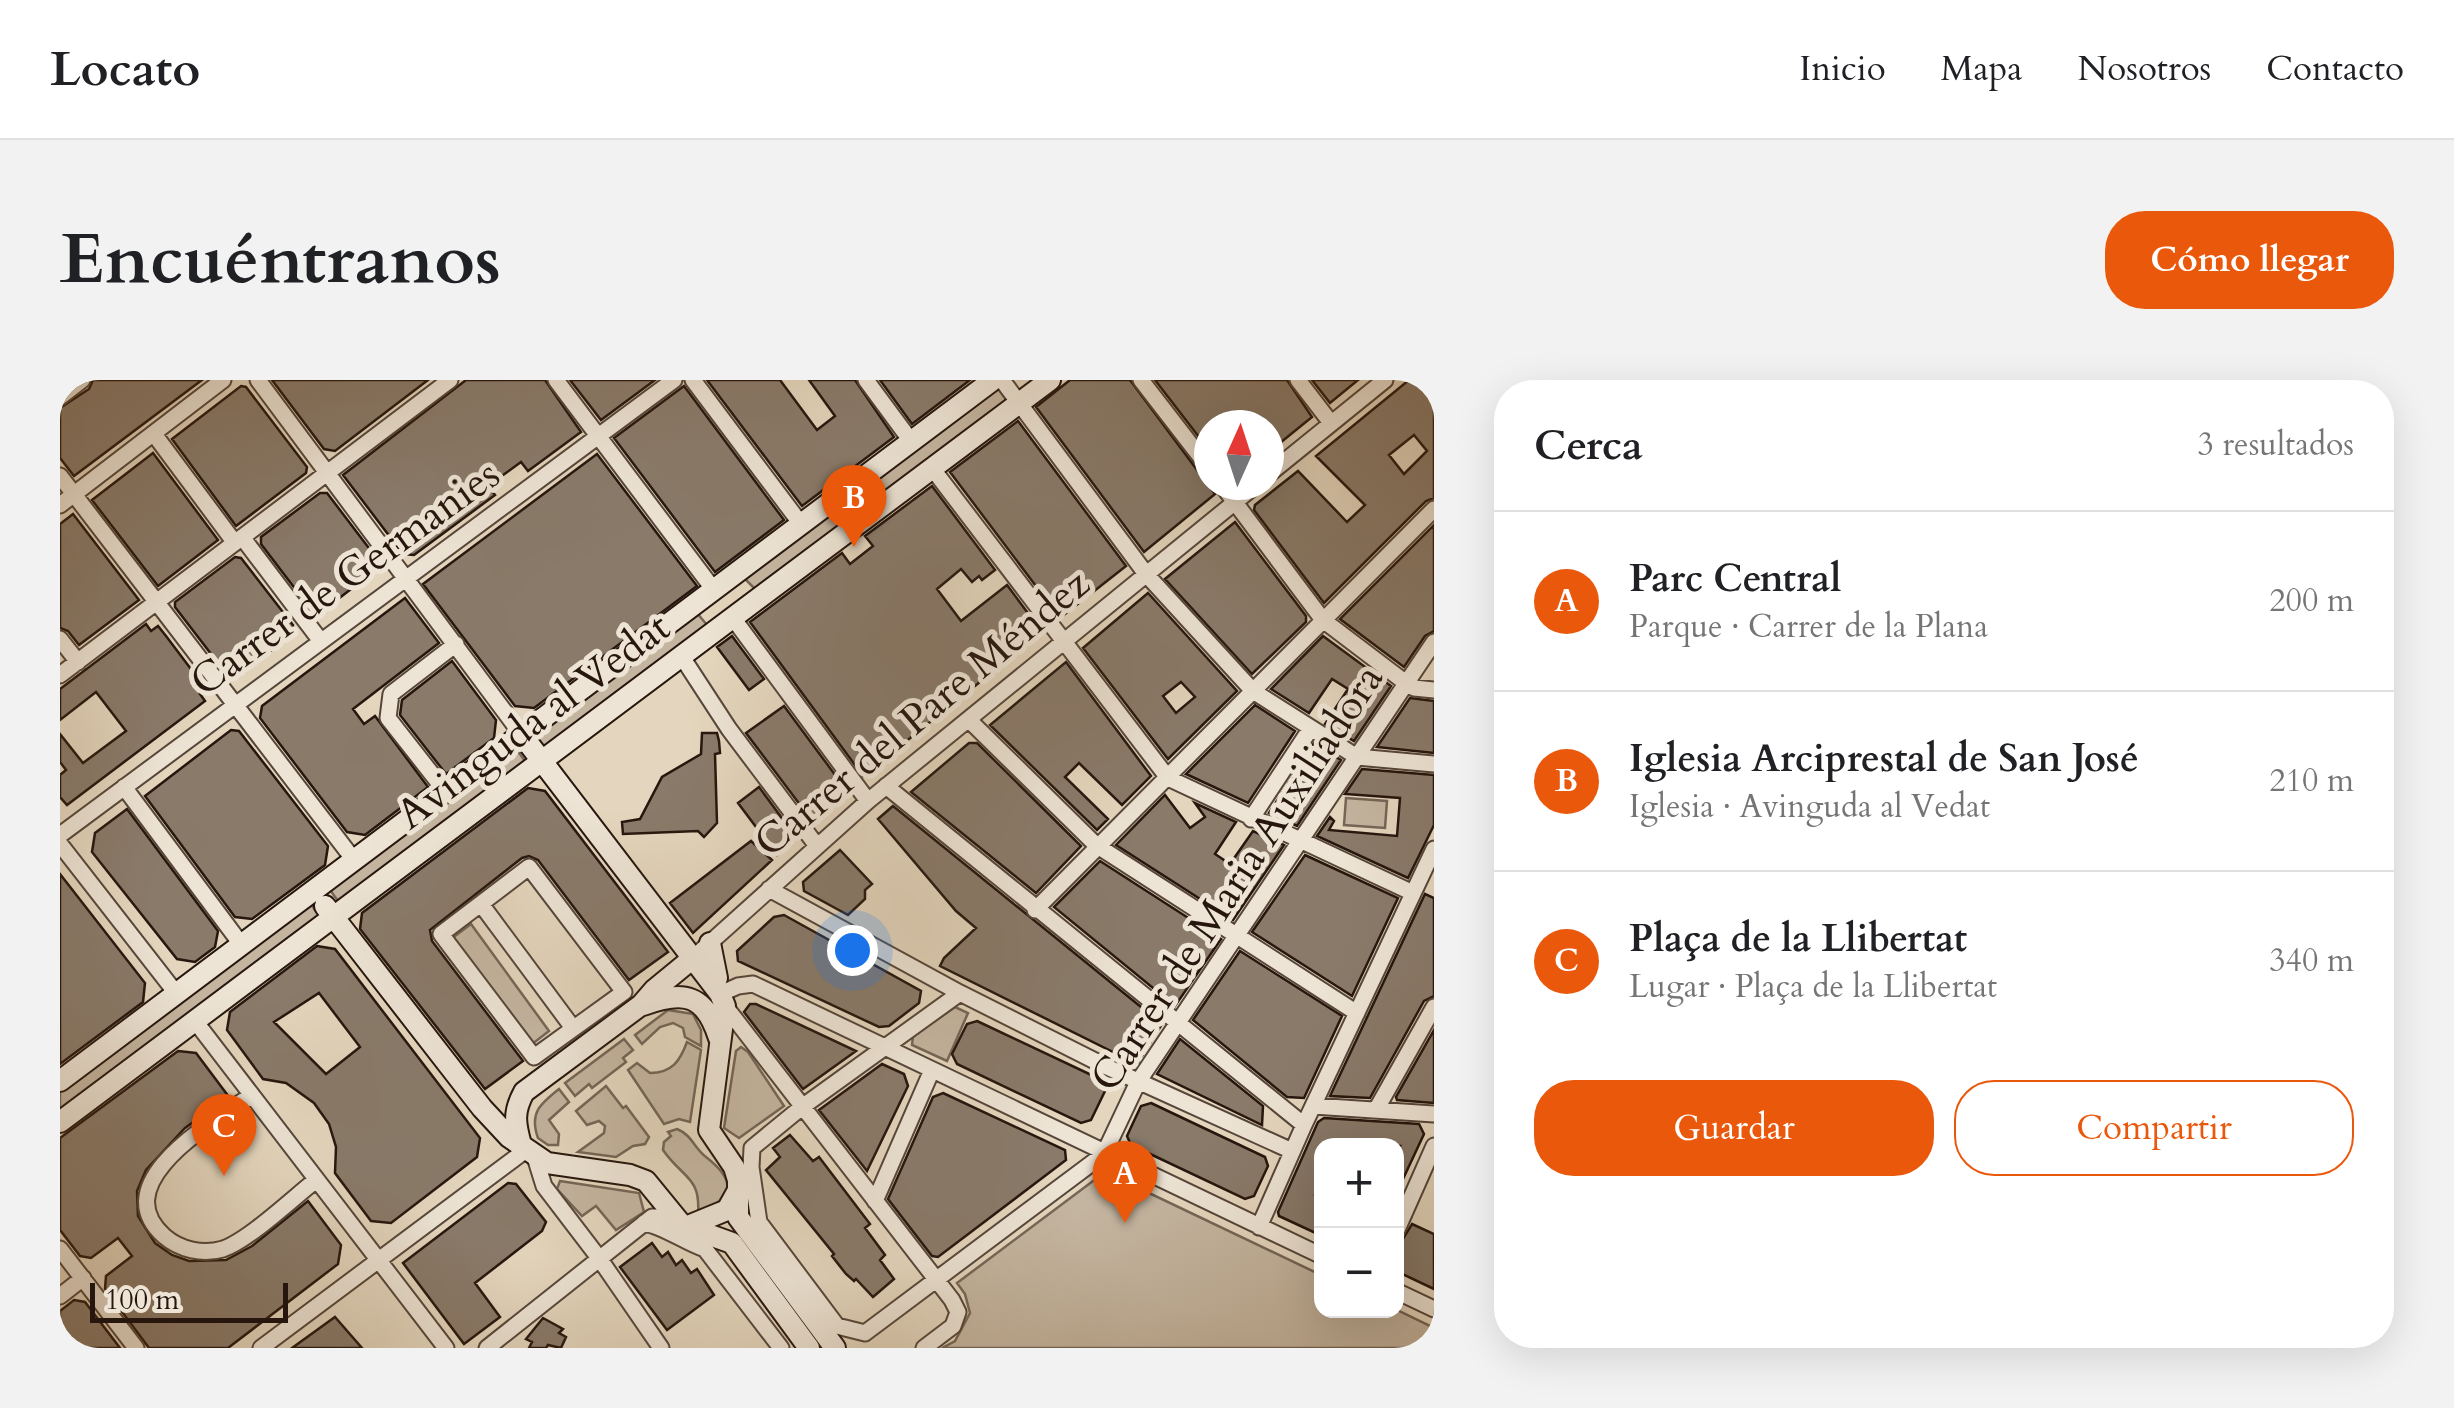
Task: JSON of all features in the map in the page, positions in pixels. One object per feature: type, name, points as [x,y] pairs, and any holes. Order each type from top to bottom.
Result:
[{"type":"street","points":[[60,396],[82,380]]},
{"type":"street","points":[[60,505],[223,380]]},
{"type":"street","points":[[258,380],[936,1280],[958,1312],[953,1326],[924,1348]]},
{"type":"street","points":[[60,675],[450,380]]},
{"type":"street","points":[[556,380],[715,590],[739,593],[734,617]]},
{"type":"street","name":"Carrer de Germanies","points":[[60,835],[674,380]]},
{"type":"street","points":[[693,380],[801,524]]},
{"type":"street","points":[[866,380],[911,441]]},
{"type":"street","name":"Avinguda al Vedat","points":[[60,1081],[993,380]]},
{"type":"street","points":[[1002,380],[1146,574],[1253,691],[1357,757],[1434,764]]},
{"type":"street","name":"Avinguda al Vedat","points":[[60,1122],[1050,380]]},
{"type":"street","points":[[1141,380],[1194,449]]},
{"type":"street","points":[[1298,380],[1331,423]]},
{"type":"street","points":[[1284,462],[1385,380]]},
{"type":"street","points":[[154,434],[320,640]]},
{"type":"street","points":[[932,468],[1168,778],[1413,894]]},
{"type":"street","points":[[60,476],[354,860]]},
{"type":"street","name":"Carrer del Pare Méndez","points":[[527,1151],[514,1124],[515,1108],[524,1092],[641,1006],[654,990],[868,801],[1237,500]]},
{"type":"street","points":[[1235,502],[1323,620],[1406,683],[1434,690]]},
{"type":"street","points":[[1035,910],[1434,509]]},
{"type":"street","points":[[715,590],[709,613],[734,617],[868,801]]},
{"type":"street","points":[[60,639],[78,662]]},
{"type":"street","name":"Carrer de Maria Auxiliadora","points":[[1104,1154],[1138,1082],[1434,642]]},
{"type":"street","points":[[446,792],[388,718],[391,694],[456,644]]},
{"type":"street","points":[[682,657],[728,729],[817,846]]},
{"type":"street","points":[[970,720],[1096,845],[1357,1013]]},
{"type":"street","points":[[1251,820],[1311,728]]},
{"type":"street","points":[[886,786],[1304,1125]]},
{"type":"street","points":[[124,787],[241,944]]},
{"type":"street","points":[[60,844],[176,993]]},
{"type":"street","points":[[1260,1227],[1434,849]]},
{"type":"street","points":[[528,868],[624,992],[534,1056],[442,934],[482,904],[528,868]]},
{"type":"street","points":[[769,889],[960,993],[1138,1082],[1292,1151]]},
{"type":"street","points":[[313,890],[487,1115],[546,1163],[646,1180],[686,1224],[782,1348]]},
{"type":"street","points":[[482,904],[573,1028]]},
{"type":"street","points":[[710,943],[720,995],[721,1044],[709,1130],[734,1167],[739,1189],[738,1218],[835,1348]]},
{"type":"street","points":[[720,995],[752,984],[1314,1252]]},
{"type":"street","points":[[759,1222],[752,1148],[960,993]]},
{"type":"street","name":"Carrer del Pare Méndez","points":[[641,1006],[666,997],[684,996],[703,1006],[721,1044]]},
{"type":"street","points":[[1376,1110],[1434,1008]]},
{"type":"street","points":[[195,1021],[446,1348]]},
{"type":"street","points":[[875,1201],[932,1070]]},
{"type":"street","points":[[252,1095],[161,1164],[148,1192],[155,1225],[176,1244],[193,1251],[225,1248],[316,1180]]},
{"type":"street","points":[[1313,1106],[1434,1114]]},
{"type":"street","points":[[1398,1228],[1434,1146]]},
{"type":"street","points":[[722,1148],[742,1165],[747,1208],[837,1326],[866,1340],[936,1280],[1104,1154]]},
{"type":"street","points":[[527,1151],[544,1186],[661,1348]]},
{"type":"street","points":[[261,1348],[527,1151]]},
{"type":"street","points":[[686,1224],[706,1221],[726,1210],[739,1189]]},
{"type":"street","points":[[487,1348],[652,1217],[686,1224],[732,1243],[809,1348]]},
{"type":"street","points":[[644,1224],[657,1225],[668,1234],[705,1249]]},
{"type":"street","points":[[60,1249],[136,1348]]},
{"type":"street","points":[[60,1296],[83,1278]]},
{"type":"street","points":[[1404,1295],[1434,1309]]},
{"type":"shaded area","points":[[997,387],[1008,402],[757,591],[744,578]]},
{"type":"shaded area","points":[[697,613],[707,625],[544,748],[535,737],[536,732]]},
{"type":"shaded area","points":[[517,750],[525,761],[338,901],[330,890]]},
{"type":"shaded area","points":[[1346,798],[1387,801],[1385,828],[1344,825]]},
{"type":"shaded area","points":[[309,902],[321,917],[60,1114],[60,1089]]},
{"type":"shaded area","points":[[471,924],[549,1031],[527,1048],[447,942]]},
{"type":"shaded area","points":[[955,1007],[968,1013],[947,1061],[912,1045],[913,1036]]},
{"type":"shaded area","points":[[668,1010],[693,1014],[701,1030],[701,1046],[685,1037],[683,1028],[673,1023],[660,1027],[642,1044],[635,1035]]},
{"type":"shaded area","points":[[624,1039],[633,1050],[623,1058],[626,1062],[575,1096],[565,1083]]},
{"type":"shaded area","points":[[687,1042],[701,1050],[690,1122],[679,1119],[664,1124],[628,1070],[637,1063],[650,1073],[664,1071],[678,1060]]},
{"type":"shaded area","points":[[741,1047],[784,1106],[739,1138],[724,1128],[736,1051]]},
{"type":"shaded area","points":[[606,1086],[649,1137],[645,1144],[633,1146],[616,1157],[578,1152],[604,1133],[605,1126],[599,1121],[587,1125],[576,1111]]},
{"type":"shaded area","points":[[559,1089],[569,1102],[549,1120],[559,1134],[558,1145],[548,1145],[538,1138],[536,1115]]},
{"type":"shaded area","points":[[677,1129],[727,1182],[719,1202],[698,1215],[694,1185],[663,1150],[664,1142],[671,1136],[668,1132]]},
{"type":"shaded area","points":[[1105,1172],[1314,1272],[1314,1318],[1404,1318],[1404,1313],[1434,1328],[1434,1348],[942,1348],[955,1341],[970,1313],[957,1283]]},
{"type":"shaded area","points":[[560,1181],[639,1193],[644,1212],[616,1230],[596,1206],[582,1216],[557,1189]]},
{"type":"building","points":[[93,380],[202,380],[74,476],[60,458],[60,408],[89,389]]},
{"type":"building","points":[[272,380],[428,380],[335,451],[324,449]]},
{"type":"building","points":[[466,380],[545,380],[581,432],[528,471],[521,462],[488,486],[495,495],[414,555],[403,554],[343,475]]},
{"type":"building","points":[[570,380],[655,380],[601,420]]},
{"type":"building","points":[[707,380],[780,380],[817,430],[835,416],[809,380],[855,380],[894,437],[802,506]]},
{"type":"building","points":[[880,380],[970,380],[912,424]]},
{"type":"building","points":[[1070,380],[1130,380],[1194,466],[1194,500],[1208,500],[1144,552],[1036,407]]},
{"type":"building","points":[[1155,380],[1287,380],[1312,417],[1284,440],[1284,410],[1194,410],[1194,431]]},
{"type":"building","points":[[1312,380],[1358,380],[1330,403]]},
{"type":"building","points":[[1409,380],[1426,380],[1434,385],[1434,498],[1426,501],[1324,603],[1254,510],[1261,500],[1284,500],[1284,482],[1298,471],[1347,522],[1365,505],[1316,456]],"holes":[[[1414,435],[1427,451],[1404,474],[1389,455]]]},
{"type":"building","points":[[241,386],[246,387],[307,467],[306,473],[236,526],[172,439]]},
{"type":"building","points":[[684,386],[784,520],[715,572],[614,438]]},
{"type":"building","points":[[1018,421],[1126,566],[1060,618],[950,472]]},
{"type":"building","points":[[153,453],[218,540],[158,586],[92,500]]},
{"type":"building","points":[[597,454],[697,586],[534,708],[515,706],[423,584]]},
{"type":"building","points":[[932,486],[995,570],[972,582],[961,569],[937,589],[961,621],[1007,585],[1042,632],[863,776],[750,622],[842,553],[850,564],[873,546],[865,536]]},
{"type":"building","points":[[320,493],[327,493],[378,560],[377,569],[320,613],[312,611],[261,544],[261,537]]},
{"type":"building","points":[[73,514],[139,600],[79,645],[68,631],[60,628],[60,524]]},
{"type":"building","points":[[1235,522],[1306,616],[1306,622],[1252,674],[1165,579]]},
{"type":"building","points":[[1434,525],[1434,631],[1425,636],[1404,667],[1340,619]]},
{"type":"building","points":[[235,557],[241,558],[293,625],[292,635],[235,677],[228,676],[175,602]]},
{"type":"building","points":[[1148,593],[1237,691],[1168,759],[1083,648]],"holes":[[[1181,682],[1195,697],[1176,713],[1163,696]]]},
{"type":"building","points":[[405,598],[439,643],[353,709],[364,724],[375,716],[428,787],[365,835],[347,832],[260,718],[262,706]]},
{"type":"building","points":[[146,624],[151,631],[158,626],[166,636],[206,689],[200,694],[205,701],[67,805],[60,797],[60,775],[66,770],[60,762],[60,734],[83,763],[126,731],[96,692],[60,720],[60,689]]},
{"type":"building","points":[[732,636],[764,679],[749,690],[717,647]]},
{"type":"building","points":[[1323,636],[1391,686],[1354,741],[1325,724],[1348,689],[1332,679],[1309,713],[1271,689]]},
{"type":"building","points":[[452,661],[496,720],[494,738],[446,774],[400,715],[402,700]]},
{"type":"building","points":[[1066,662],[1151,776],[1122,805],[1079,763],[1065,777],[1108,819],[1097,830],[990,725]]},
{"type":"building","points":[[1410,698],[1434,701],[1434,753],[1377,747]]},
{"type":"building","points":[[1255,705],[1295,731],[1248,803],[1186,774]]},
{"type":"building","points":[[784,706],[847,791],[813,822],[746,733]]},
{"type":"building","points":[[231,730],[239,731],[328,846],[325,865],[252,919],[235,917],[145,796]]},
{"type":"building","points":[[702,733],[717,733],[719,741],[720,753],[715,754],[717,823],[704,837],[698,831],[623,834],[622,822],[640,819],[662,777],[701,754]]},
{"type":"building","points":[[969,743],[977,743],[1081,846],[1036,893],[911,792]]},
{"type":"building","points":[[1314,743],[1341,760],[1297,826],[1269,813]]},
{"type":"building","points":[[1362,769],[1434,775],[1434,825],[1408,878],[1317,836],[1330,817],[1334,821],[1329,830],[1397,836],[1400,798],[1345,794]]},
{"type":"building","points":[[759,787],[796,837],[777,855],[738,803]]},
{"type":"building","points":[[528,788],[545,791],[668,952],[629,980],[538,860],[522,858],[430,930],[432,941],[523,1061],[485,1089],[360,929],[362,913]]},
{"type":"building","points":[[1165,795],[1190,828],[1205,817],[1195,803],[1236,822],[1215,854],[1230,864],[1253,831],[1284,845],[1233,920],[1116,845]]},
{"type":"building","points":[[893,806],[1162,1024],[1137,1064],[940,966],[976,928],[956,911],[878,819]]},
{"type":"building","points":[[127,809],[218,931],[215,947],[195,962],[177,959],[92,852],[95,833]]},
{"type":"building","points":[[751,841],[772,860],[693,933],[670,903]]},
{"type":"building","points":[[840,850],[872,884],[865,890],[865,899],[848,915],[804,891],[803,882]]},
{"type":"building","points":[[1305,855],[1398,898],[1352,996],[1252,932]]},
{"type":"building","points":[[1100,861],[1221,939],[1175,1006],[1054,907]]},
{"type":"building","points":[[60,874],[145,983],[143,1002],[60,1064]]},
{"type":"building","points":[[1425,894],[1434,898],[1434,996],[1424,1001],[1370,1098],[1330,1096]]},
{"type":"building","points":[[784,915],[921,991],[919,1003],[889,1026],[879,1027],[738,961],[737,951],[774,917]]},
{"type":"building","points":[[317,946],[335,949],[480,1138],[477,1157],[391,1223],[371,1221],[335,1173],[336,1147],[329,1124],[314,1103],[286,1083],[263,1079],[227,1030],[230,1012]],"holes":[[[319,993],[360,1047],[326,1074],[274,1022]]]},
{"type":"building","points":[[1240,951],[1342,1016],[1304,1098],[1287,1097],[1193,1020]]},
{"type":"building","points":[[750,1004],[856,1051],[803,1089],[744,1012]]},
{"type":"building","points":[[977,1021],[1102,1080],[1106,1089],[1091,1120],[1081,1123],[957,1064],[952,1054],[967,1024]]},
{"type":"building","points":[[1434,1030],[1434,1103],[1397,1100],[1396,1097]]},
{"type":"building","points":[[1180,1039],[1263,1106],[1262,1125],[1157,1074]]},
{"type":"building","points":[[178,1051],[196,1053],[229,1097],[185,1128],[146,1170],[137,1191],[138,1216],[155,1243],[189,1261],[226,1260],[252,1246],[308,1201],[341,1245],[338,1264],[228,1348],[149,1348],[105,1289],[106,1276],[132,1256],[118,1238],[91,1258],[80,1256],[60,1230],[60,1138]]},
{"type":"building","points":[[882,1064],[904,1074],[908,1086],[867,1171],[819,1110]]},
{"type":"building","points":[[943,1093],[1065,1150],[1066,1160],[938,1257],[932,1256],[888,1199],[933,1097]]},
{"type":"building","points":[[1151,1103],[1265,1157],[1268,1166],[1254,1196],[1245,1199],[1131,1145],[1127,1136],[1141,1106]]},
{"type":"building","points":[[1324,1118],[1419,1124],[1424,1134],[1404,1177],[1404,1138],[1314,1138],[1314,1232],[1278,1212],[1318,1122]]},
{"type":"building","points":[[790,1135],[813,1161],[819,1157],[870,1224],[865,1228],[885,1255],[880,1260],[894,1279],[873,1297],[846,1274],[766,1170],[780,1157],[773,1148]]},
{"type":"building","points":[[508,1183],[516,1184],[546,1222],[542,1231],[475,1283],[500,1317],[464,1344],[403,1263]]},
{"type":"building","points":[[1412,1224],[1434,1234],[1434,1289],[1404,1275],[1404,1237]]},
{"type":"building","points":[[652,1243],[662,1257],[668,1252],[676,1265],[682,1260],[691,1273],[697,1269],[714,1295],[667,1330],[620,1267]]},
{"type":"building","points":[[74,1300],[85,1302],[120,1348],[60,1348],[60,1311]]},
{"type":"building","points":[[335,1317],[362,1348],[292,1348]]},
{"type":"building","points":[[543,1318],[563,1329],[559,1333],[566,1337],[561,1348],[529,1348],[532,1342],[526,1339]]},
{"type":"place","name":"Iglesia Arciprestal de San José","points":[[854,547]]},
{"type":"place","name":"Plaça de la Llibertat","points":[[224,1176]]},
{"type":"place","name":"Parc Central","points":[[1125,1223]]}]
